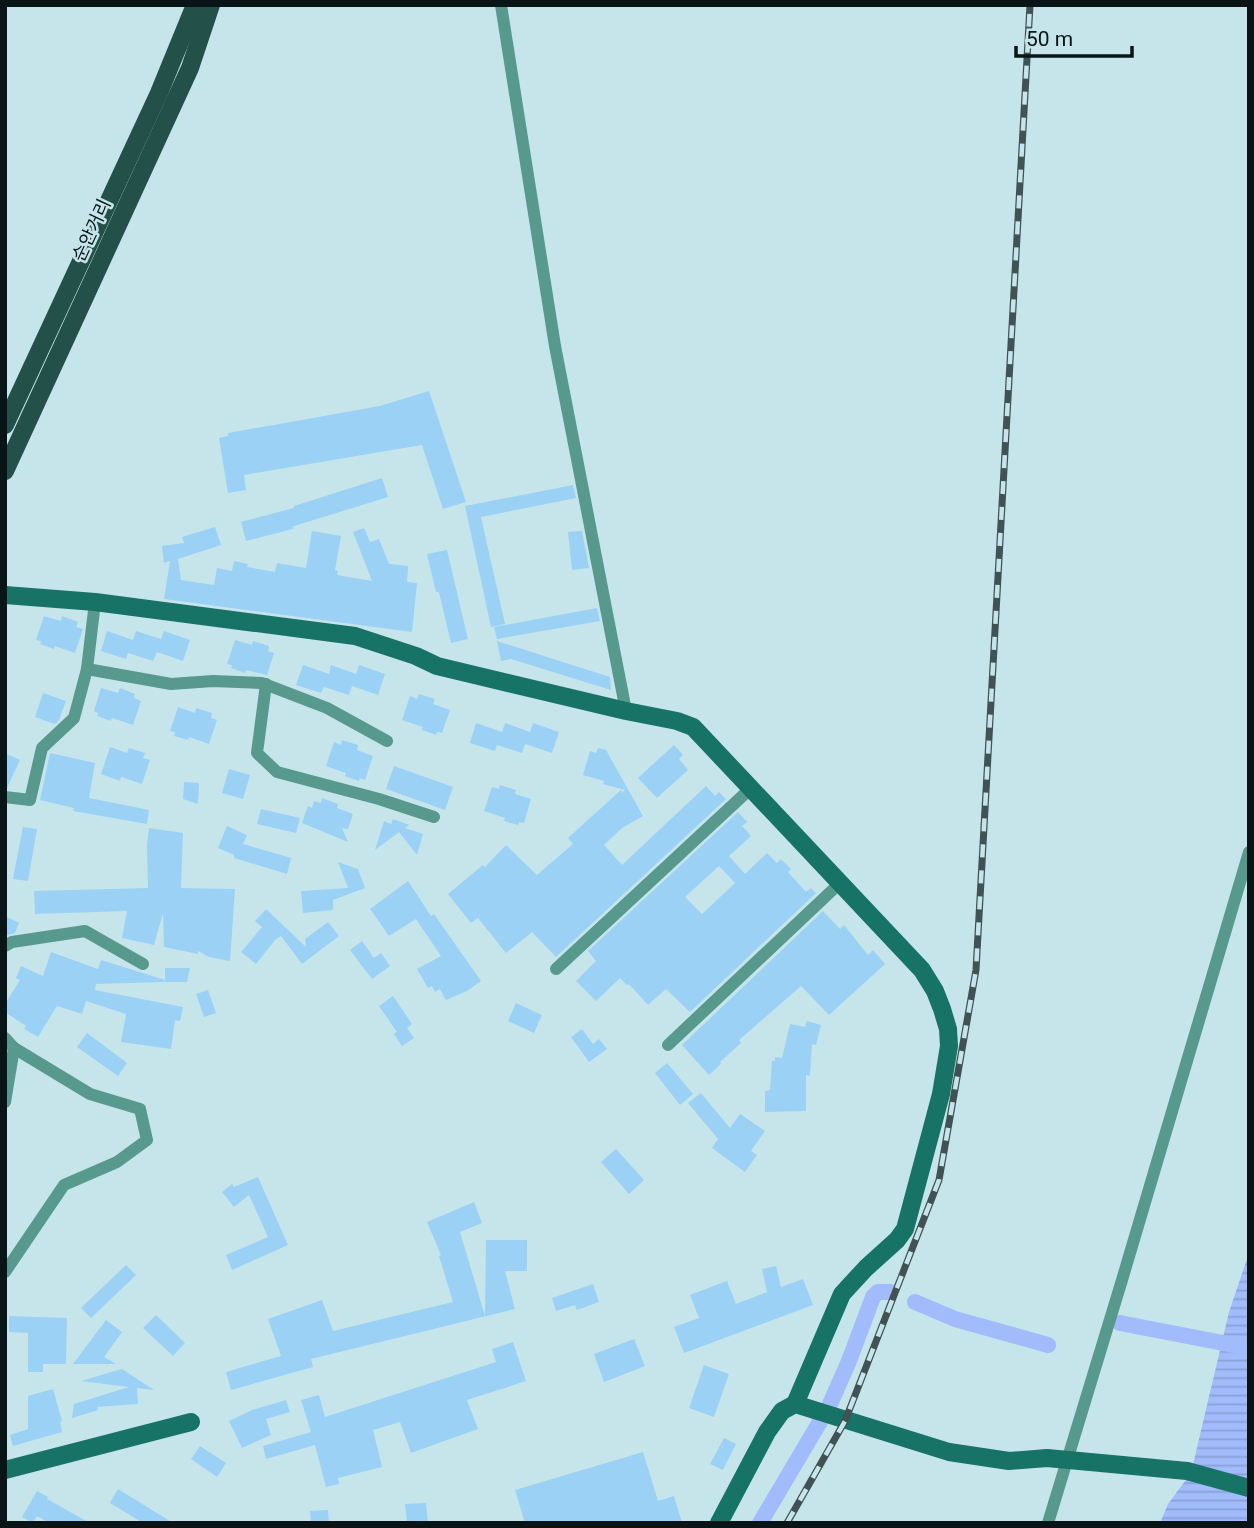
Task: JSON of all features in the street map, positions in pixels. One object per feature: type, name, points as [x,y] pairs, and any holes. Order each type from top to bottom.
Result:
[{"type":"main road","name":"순안거리","points":[[5,425],[159,93],[195,5]]},
{"type":"main road","name":"순안거리","points":[[5,471],[190,68],[211,5]]},
{"type":"street","points":[[502,5],[552,332],[626,711]]},
{"type":"street","points":[[5,595],[95,602],[355,636],[416,656],[437,666],[677,721],[693,727],[922,970],[936,991],[948,1029],[949,1046],[941,1094],[905,1229],[842,1294],[795,1404]]},
{"type":"street","points":[[5,797],[30,800],[42,748],[74,718],[87,669],[95,602]]},
{"type":"street","points":[[87,669],[171,684],[213,681],[266,684],[327,708],[387,741]]},
{"type":"street","points":[[266,684],[257,753],[276,772],[379,799],[434,817]]},
{"type":"street","points":[[555,969],[750,789]]},
{"type":"street","points":[[1048,1523],[1249,852]]},
{"type":"street","points":[[668,1045],[841,882]]},
{"type":"street","points":[[5,946],[12,942],[85,931],[143,964]]},
{"type":"street","points":[[5,1102],[10,1043],[90,1094],[141,1109],[147,1140],[117,1162],[64,1185],[5,1272]]},
{"type":"street","points":[[719,1523],[767,1432],[782,1411],[795,1404],[949,1452],[1009,1461],[1047,1458],[1187,1471],[1249,1488]]},
{"type":"street","points":[[5,1470],[191,1422]]},
{"type":"water","points":[[1249,1253],[1249,1523],[1160,1523],[1168,1504],[1191,1473],[1229,1312]]},
{"type":"building","points":[[429,391],[466,502],[443,509],[422,445],[244,475],[246,490],[228,493],[219,438],[228,436],[228,433],[380,406]]},
{"type":"building","points":[[382,478],[388,497],[291,527],[296,528],[246,541],[241,522],[294,508]]},
{"type":"building","points":[[573,485],[576,498],[481,517],[505,624],[491,627],[465,506]]},
{"type":"building","points":[[215,527],[221,545],[178,559],[181,580],[214,585],[217,568],[232,571],[234,561],[248,564],[247,567],[275,572],[277,563],[306,568],[312,531],[341,536],[335,570],[338,571],[337,575],[372,581],[353,532],[364,528],[370,542],[379,539],[389,564],[408,566],[407,582],[417,583],[412,632],[164,599],[170,561],[164,563],[162,546],[184,543],[182,537]]},
{"type":"building","points":[[582,531],[589,568],[572,570],[568,532]]},
{"type":"building","points":[[447,550],[468,639],[451,643],[427,554]]},
{"type":"building","points":[[597,608],[600,621],[497,639],[494,627]]},
{"type":"building","points":[[44,616],[61,621],[62,616],[78,622],[76,627],[83,629],[75,653],[55,646],[54,649],[36,640]]},
{"type":"building","points":[[107,631],[133,640],[136,631],[161,639],[164,631],[190,640],[183,661],[157,652],[153,661],[128,653],[126,659],[101,651]]},
{"type":"building","points":[[235,640],[252,645],[253,641],[269,646],[268,651],[274,653],[267,675],[246,670],[245,673],[227,664]]},
{"type":"building","points":[[497,641],[610,677],[611,690],[511,659],[501,661]]},
{"type":"building","points":[[303,665],[329,674],[331,665],[356,674],[359,665],[385,674],[378,695],[352,686],[349,695],[324,687],[321,693],[296,685]]},
{"type":"building","points":[[101,688],[118,693],[120,688],[135,694],[134,698],[141,701],[133,725],[97,716],[98,713],[94,711]]},
{"type":"building","points":[[43,693],[66,701],[55,724],[35,717]]},
{"type":"building","points":[[419,694],[435,699],[433,704],[450,710],[442,733],[437,732],[436,735],[402,720],[410,696],[417,699]]},
{"type":"building","points":[[178,707],[195,713],[196,708],[212,713],[211,718],[217,720],[209,744],[189,737],[188,740],[174,736],[175,732],[170,731]]},
{"type":"building","points":[[476,723],[502,732],[505,723],[530,732],[533,723],[559,732],[552,753],[525,744],[522,753],[497,745],[495,751],[470,743]]},
{"type":"building","points":[[342,740],[358,745],[357,750],[373,756],[365,780],[360,778],[359,781],[345,776],[346,773],[326,766],[334,742],[341,745]]},
{"type":"building","points":[[674,745],[683,755],[679,759],[688,770],[657,798],[638,778]]},
{"type":"building","points":[[110,747],[127,753],[129,748],[145,753],[143,758],[150,760],[142,784],[121,777],[120,781],[101,774]]},
{"type":"building","points":[[598,748],[606,750],[643,816],[622,828],[604,845],[622,865],[706,786],[715,796],[719,792],[726,799],[556,957],[532,932],[506,953],[478,918],[471,923],[448,894],[483,865],[485,867],[506,845],[537,875],[573,844],[568,838],[622,789],[583,775],[590,751],[596,753]]},
{"type":"building","points":[[5,753],[20,760],[7,788],[5,788]]},
{"type":"building","points":[[50,753],[95,763],[89,798],[149,810],[147,824],[73,811],[74,808],[40,800]]},
{"type":"building","points":[[394,766],[453,787],[445,810],[386,789]]},
{"type":"building","points":[[229,769],[250,775],[243,799],[222,793]]},
{"type":"building","points":[[184,782],[199,783],[198,804],[183,799]]},
{"type":"building","points":[[500,785],[531,799],[524,823],[519,822],[518,825],[504,821],[505,818],[484,811],[492,787],[499,789]]},
{"type":"building","points":[[322,798],[353,814],[348,829],[342,828],[348,842],[302,823],[308,806],[312,808],[314,801],[321,803]]},
{"type":"building","points":[[261,809],[300,818],[296,833],[257,824]]},
{"type":"building","points":[[738,812],[747,822],[742,826],[751,836],[729,856],[745,874],[767,853],[777,863],[781,859],[791,869],[788,872],[806,892],[811,888],[816,893],[690,1012],[666,989],[648,1005],[620,978],[596,1001],[576,981],[596,961],[588,951]],"holes":[[[719,866],[735,883],[702,914],[685,897]]]},
{"type":"building","points":[[393,819],[409,825],[405,828],[423,834],[417,855],[399,832],[375,850],[384,821],[391,824]]},
{"type":"building","points":[[227,826],[247,835],[243,844],[291,858],[287,874],[234,858],[234,855],[218,848]]},
{"type":"building","points":[[23,827],[37,829],[28,881],[13,879]]},
{"type":"building","points":[[149,828],[183,833],[181,888],[235,889],[230,961],[209,957],[198,951],[198,954],[164,947],[163,913],[154,945],[122,938],[127,911],[35,914],[34,891],[148,888]]},
{"type":"building","points":[[338,862],[358,869],[365,888],[333,900],[333,910],[303,913],[301,891],[348,888]]},
{"type":"building","points":[[408,881],[481,981],[467,991],[446,1000],[440,989],[435,992],[432,986],[428,988],[417,969],[441,956],[416,919],[389,936],[370,909]]},
{"type":"building","points":[[266,909],[306,947],[305,939],[328,922],[339,936],[302,964],[281,936],[256,964],[241,952],[262,927],[255,921]]},
{"type":"building","points":[[823,911],[840,929],[844,925],[868,955],[873,950],[885,964],[829,1015],[801,986],[739,1040],[741,1043],[709,1075],[682,1045]]},
{"type":"building","points":[[5,916],[19,923],[15,933],[5,936]]},
{"type":"building","points":[[362,941],[374,958],[381,953],[390,966],[372,979],[350,950]]},
{"type":"building","points":[[51,952],[98,969],[101,960],[165,980],[96,984],[95,990],[183,1007],[180,1021],[175,1020],[171,1049],[121,1042],[126,1014],[86,1001],[82,1014],[57,1006],[38,1037],[24,1029],[26,1026],[5,1012],[5,1004],[20,980],[16,978],[21,966],[43,976]]},
{"type":"building","points":[[165,968],[190,968],[187,982],[165,982]]},
{"type":"building","points":[[208,990],[216,1013],[204,1017],[196,994]]},
{"type":"building","points":[[393,996],[412,1024],[407,1028],[414,1038],[402,1046],[394,1034],[397,1032],[379,1006]]},
{"type":"building","points":[[516,1003],[542,1015],[534,1033],[508,1021]]},
{"type":"building","points":[[807,1021],[821,1025],[816,1045],[812,1044],[810,1076],[806,1075],[806,1111],[765,1112],[765,1091],[770,1090],[772,1061],[775,1061],[775,1057],[782,1058],[790,1024],[805,1027]]},
{"type":"building","points":[[582,1029],[593,1044],[599,1039],[607,1049],[589,1062],[571,1037]]},
{"type":"building","points":[[87,1033],[127,1063],[118,1076],[77,1047]]},
{"type":"building","points":[[667,1063],[693,1094],[680,1105],[655,1073]]},
{"type":"building","points":[[701,1093],[730,1128],[740,1114],[765,1131],[751,1151],[757,1155],[745,1172],[712,1148],[718,1139],[688,1103]]},
{"type":"building","points":[[616,1149],[644,1180],[629,1194],[601,1162]]},
{"type":"building","points":[[258,1177],[288,1245],[232,1270],[226,1255],[268,1237],[249,1195],[234,1207],[222,1192],[232,1184],[234,1187]]},
{"type":"building","points":[[474,1202],[482,1223],[460,1232],[485,1316],[486,1240],[527,1240],[527,1271],[505,1271],[515,1309],[311,1359],[313,1367],[231,1390],[226,1372],[281,1356],[268,1319],[322,1300],[333,1331],[453,1302],[439,1256],[441,1255],[427,1222]]},
{"type":"building","points":[[126,1265],[136,1275],[91,1318],[81,1308]]},
{"type":"building","points":[[776,1266],[781,1287],[803,1279],[813,1305],[684,1353],[674,1327],[699,1318],[690,1295],[727,1281],[736,1304],[767,1292],[762,1269]]},
{"type":"building","points":[[593,1284],[599,1302],[577,1310],[575,1305],[556,1311],[552,1298]]},
{"type":"building","points":[[156,1315],[185,1343],[173,1356],[143,1328]]},
{"type":"building","points":[[9,1316],[67,1318],[66,1364],[43,1364],[43,1372],[28,1372],[28,1333],[9,1332]]},
{"type":"building","points":[[106,1320],[122,1332],[104,1357],[116,1364],[73,1364]]},
{"type":"building","points":[[634,1339],[645,1366],[604,1382],[594,1354]]},
{"type":"building","points":[[513,1342],[526,1381],[467,1400],[478,1429],[411,1453],[400,1422],[373,1430],[382,1467],[338,1478],[339,1484],[326,1487],[315,1445],[266,1459],[263,1446],[311,1432],[301,1400],[319,1395],[325,1417],[496,1362],[492,1349]]},
{"type":"building","points":[[704,1365],[729,1374],[714,1417],[689,1408]]},
{"type":"building","points":[[122,1369],[154,1390],[137,1388],[138,1404],[97,1407],[98,1410],[72,1418],[74,1404],[129,1387],[81,1381]]},
{"type":"building","points":[[53,1389],[62,1421],[62,1432],[13,1446],[10,1435],[28,1429],[28,1396]]},
{"type":"building","points":[[286,1400],[290,1412],[266,1419],[271,1435],[242,1448],[229,1421],[252,1410]]},
{"type":"building","points":[[724,1438],[736,1444],[723,1470],[710,1464]]},
{"type":"building","points":[[200,1446],[226,1463],[217,1477],[191,1459]]},
{"type":"building","points":[[643,1452],[658,1501],[674,1496],[682,1523],[525,1523],[515,1490]]},
{"type":"building","points":[[118,1489],[173,1523],[143,1523],[110,1503]]},
{"type":"building","points":[[37,1491],[90,1523],[49,1523],[37,1516],[33,1523],[22,1517]]},
{"type":"building","points":[[426,1503],[428,1523],[407,1523],[405,1504]]},
{"type":"building","points":[[328,1510],[329,1523],[311,1523],[310,1511]]},
{"type":"waterway","points":[[830,1404],[873,1297],[878,1292],[890,1292]]},
{"type":"waterway","points":[[915,1302],[955,1319],[1048,1345]]},
{"type":"waterway","points":[[1120,1323],[1249,1348]]},
{"type":"waterway","points":[[760,1523],[821,1420]]},
{"type":"railway","points":[[787,1523],[845,1421],[939,1180],[976,970],[1030,5]]}]
